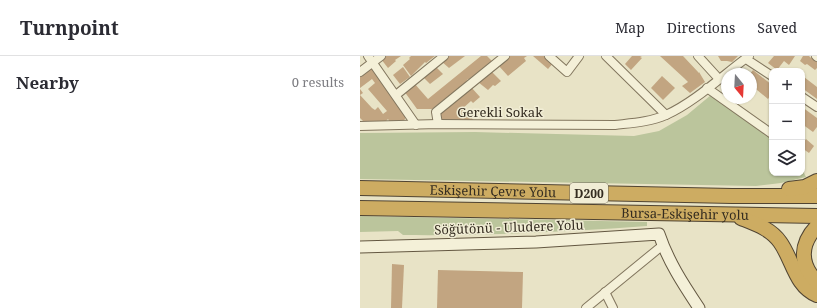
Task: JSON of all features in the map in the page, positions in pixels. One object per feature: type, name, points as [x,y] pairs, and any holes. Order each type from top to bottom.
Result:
[{"type":"highway","points":[[732,196],[805,187],[817,181]]},
{"type":"highway","name":"Eskişehir Çevre Yolu","points":[[360,188],[732,196],[817,196]]},
{"type":"highway","name":"Bursa-Eskişehir yolu","points":[[360,208],[817,216]]},
{"type":"highway","points":[[732,215],[758,225],[770,232],[780,242],[787,253],[800,281],[812,293],[817,295]]},
{"type":"highway","points":[[817,226],[809,234],[806,241],[804,263],[810,274],[817,282]]},
{"type":"street","points":[[360,72],[370,59],[381,56]]},
{"type":"street","points":[[396,95],[444,56]]},
{"type":"street","points":[[438,124],[436,112],[505,56]]},
{"type":"street","points":[[549,56],[567,72],[579,56]]},
{"type":"street","points":[[606,56],[666,115]]},
{"type":"street","points":[[698,56],[720,79]]},
{"type":"street","points":[[748,57],[769,74]]},
{"type":"street","name":"Gerekli Sokak","points":[[360,126],[438,124],[615,125],[640,122],[666,115],[688,102],[748,57]]},
{"type":"street","points":[[370,59],[416,125]]},
{"type":"street","points":[[707,88],[769,132]]},
{"type":"street","points":[[805,99],[817,107]]},
{"type":"street","points":[[586,308],[661,240],[665,253],[685,288],[699,308]]},
{"type":"street","name":"Söğütönü - Uludere Yolu","points":[[360,247],[661,240]]},
{"type":"street","points":[[605,292],[613,308]]},
{"type":"green space","points":[[711,95],[721,102],[721,104],[723,104],[769,137],[769,176],[805,175],[806,177],[781,183],[756,186],[360,179],[360,133],[475,132],[634,136],[659,131],[687,115]]},
{"type":"green space","points":[[360,216],[647,222],[647,226],[525,233],[403,235],[398,231],[360,232]]},
{"type":"building","points":[[384,56],[401,56],[388,68],[381,59]]},
{"type":"building","points":[[411,56],[435,56],[426,63],[425,62],[411,76],[403,65],[410,59],[409,58]]},
{"type":"building","points":[[447,56],[465,56],[449,68],[441,61]]},
{"type":"building","points":[[481,56],[487,56],[492,61],[432,109],[417,109],[404,91],[414,83],[428,99]]},
{"type":"building","points":[[509,56],[527,56],[524,58],[526,61],[508,76],[498,65]]},
{"type":"building","points":[[533,56],[548,56],[554,62],[548,69]]},
{"type":"building","points":[[632,56],[642,56],[640,57],[642,58],[631,70],[625,64]]},
{"type":"building","points":[[660,56],[683,56],[699,72],[705,82],[690,93],[682,86],[688,82]]},
{"type":"building","points":[[718,56],[738,56],[732,62],[721,61]]},
{"type":"building","points":[[774,56],[795,56],[789,65],[784,61],[779,68],[774,68],[768,63]]},
{"type":"building","points":[[803,56],[809,56],[811,58],[812,56],[817,59],[817,68],[815,70],[800,61]]},
{"type":"building","points":[[373,65],[408,114],[403,122],[390,122],[388,119],[385,122],[364,122],[360,118],[360,95],[375,110],[378,107],[383,114],[387,111],[368,89],[375,83],[372,79],[360,88],[360,75]]},
{"type":"building","points":[[435,66],[443,74],[430,84],[422,76]]},
{"type":"building","points":[[403,67],[410,77],[400,84],[393,75]]},
{"type":"building","points":[[491,71],[501,81],[495,86],[493,85],[488,90],[478,82]]},
{"type":"building","points":[[757,73],[769,83],[768,99],[757,90]]},
{"type":"building","points":[[662,76],[675,88],[663,100],[651,88]]},
{"type":"building","points":[[805,78],[817,87],[817,99],[805,90]]},
{"type":"building","points":[[471,87],[480,97],[473,103],[471,101],[462,109],[475,122],[439,122],[439,113]]},
{"type":"building","points":[[805,109],[817,118],[817,127],[813,132],[805,126]]},
{"type":"building","points":[[806,139],[814,146],[809,153],[805,150]]},
{"type":"building","points":[[392,264],[404,265],[402,308],[391,308]]},
{"type":"building","points":[[438,270],[523,272],[522,308],[437,308]]}]
